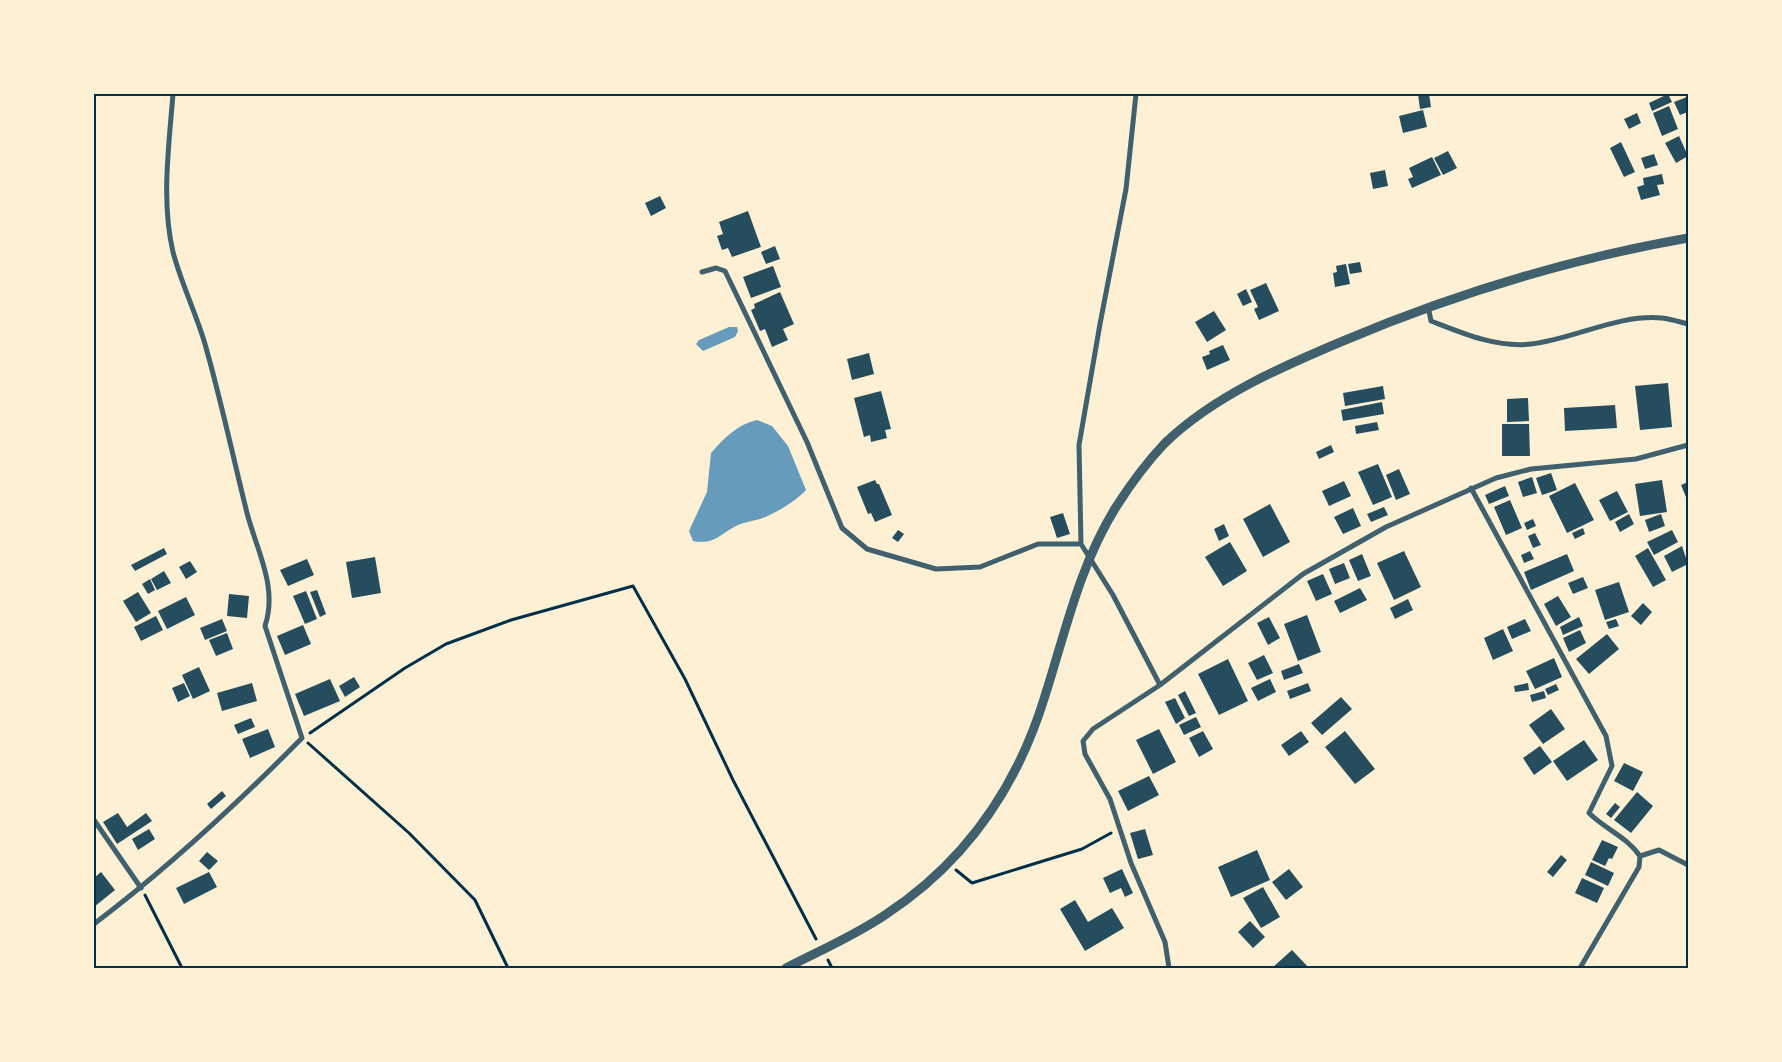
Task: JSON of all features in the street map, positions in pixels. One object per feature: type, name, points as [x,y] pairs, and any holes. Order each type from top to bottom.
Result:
[{"type":"street","points":[[94,924],[141,888],[271,770],[302,738],[265,626],[270,611],[270,598],[264,566],[248,516],[205,344],[183,284],[172,243],[167,217],[173,94]]},
{"type":"street","points":[[1136,94],[1126,189],[1079,445],[1081,544],[1113,594],[1160,686]]},
{"type":"street","points":[[786,968],[882,917],[915,894],[949,863],[980,827],[1010,783],[1027,747],[1043,704],[1089,556],[1116,509],[1141,472],[1165,443],[1203,412],[1234,393],[1305,357],[1428,306],[1501,282],[1631,248],[1688,238]]},
{"type":"street","points":[[702,272],[716,268],[725,271],[807,442],[842,528],[867,549],[936,569],[980,567],[1038,544],[1081,544]]},
{"type":"street","points":[[1428,306],[1431,320],[1466,334],[1496,342],[1530,344],[1632,320],[1662,318],[1688,324]]},
{"type":"street","points":[[1169,968],[1165,942],[1118,829],[1110,799],[1085,754],[1083,740],[1094,729],[1160,686],[1303,574],[1386,527],[1471,488],[1531,469],[1636,459],[1688,445]]},
{"type":"street","points":[[1471,488],[1606,736],[1612,766],[1589,813],[1602,825],[1632,844],[1640,856],[1639,867],[1580,968]]},
{"type":"street","points":[[94,820],[141,888]]},
{"type":"street","points":[[1640,856],[1659,850],[1688,865]]},
{"type":"path","points":[[508,968],[474,900],[409,833],[302,738],[405,668],[446,644],[511,620],[633,586],[685,679],[733,780],[822,950]]},
{"type":"path","points":[[949,863],[972,883],[1082,848],[1118,829]]},
{"type":"path","points":[[141,888],[182,968]]},
{"type":"water","points":[[729,327],[737,327],[738,331],[735,337],[703,351],[696,344],[699,340]]},
{"type":"water","points":[[757,420],[772,426],[788,446],[806,490],[791,503],[766,517],[738,525],[712,540],[693,541],[689,531],[707,492],[711,453],[732,432]]},
{"type":"building","points":[[1418,94],[1429,94],[1431,107],[1420,109]]},
{"type":"building","points":[[1668,94],[1672,102],[1652,111],[1649,103]]},
{"type":"building","points":[[1687,97],[1688,112],[1680,115],[1674,102]]},
{"type":"building","points":[[1669,106],[1678,129],[1662,136],[1653,113]]},
{"type":"building","points":[[1423,110],[1427,127],[1403,133],[1399,116]]},
{"type":"building","points":[[1637,113],[1641,123],[1629,129],[1624,119]]},
{"type":"building","points":[[1679,136],[1688,156],[1676,163],[1665,143]]},
{"type":"building","points":[[1621,142],[1635,172],[1624,177],[1610,148]]},
{"type":"building","points":[[1448,151],[1457,168],[1443,175],[1434,158]]},
{"type":"building","points":[[1654,154],[1658,165],[1645,169],[1641,158]]},
{"type":"building","points":[[1432,157],[1441,175],[1412,188],[1408,179],[1413,177],[1409,168]]},
{"type":"building","points":[[1385,170],[1388,186],[1373,189],[1370,173]]},
{"type":"building","points":[[1662,174],[1664,184],[1657,185],[1660,195],[1641,200],[1637,187],[1644,185],[1643,178]]},
{"type":"building","points":[[660,196],[666,208],[651,216],[645,203]]},
{"type":"building","points":[[748,211],[761,247],[732,257],[728,248],[722,250],[717,236],[723,234],[719,222]]},
{"type":"building","points":[[775,246],[780,259],[766,264],[761,252]]},
{"type":"building","points":[[1360,262],[1362,272],[1350,274],[1348,264]]},
{"type":"building","points":[[1346,264],[1350,284],[1335,287],[1333,273],[1337,272],[1336,266]]},
{"type":"building","points":[[773,266],[781,287],[751,298],[743,277]]},
{"type":"building","points":[[1266,283],[1279,311],[1259,320],[1254,309],[1258,307],[1250,290]]},
{"type":"building","points":[[1246,289],[1252,302],[1243,306],[1237,294]]},
{"type":"building","points":[[780,292],[794,324],[783,329],[788,340],[772,347],[765,329],[760,331],[751,310],[755,308],[754,304]]},
{"type":"building","points":[[1214,311],[1226,330],[1207,342],[1195,322]]},
{"type":"building","points":[[1223,345],[1230,360],[1207,370],[1202,357],[1210,354],[1209,351]]},
{"type":"building","points":[[869,353],[874,374],[852,380],[847,359]]},
{"type":"building","points":[[1668,383],[1672,427],[1640,430],[1635,386]]},
{"type":"building","points":[[1383,386],[1385,399],[1345,406],[1343,393]]},
{"type":"building","points":[[881,391],[891,429],[885,430],[887,438],[871,442],[870,435],[864,437],[854,398]]},
{"type":"building","points":[[1528,398],[1529,421],[1507,422],[1507,399]]},
{"type":"building","points":[[1382,402],[1384,414],[1343,421],[1341,410]]},
{"type":"building","points":[[1615,405],[1617,428],[1565,431],[1564,408]]},
{"type":"building","points":[[1377,422],[1379,430],[1356,434],[1355,426]]},
{"type":"building","points":[[1502,424],[1529,424],[1530,456],[1502,456]]},
{"type":"building","points":[[1331,445],[1334,452],[1319,459],[1316,452]]},
{"type":"building","points":[[1378,464],[1392,497],[1373,505],[1358,472]]},
{"type":"building","points":[[1399,469],[1410,494],[1396,500],[1386,475]]},
{"type":"building","points":[[1551,473],[1557,490],[1542,495],[1536,478]]},
{"type":"building","points":[[1532,477],[1537,493],[1523,497],[1518,482]]},
{"type":"building","points":[[875,480],[879,484],[892,515],[875,522],[871,513],[868,514],[857,487]]},
{"type":"building","points":[[1662,480],[1667,512],[1640,516],[1635,484]]},
{"type":"building","points":[[1344,481],[1351,496],[1329,506],[1322,491]]},
{"type":"building","points":[[1688,482],[1688,502],[1681,485]]},
{"type":"building","points":[[1575,483],[1594,520],[1567,533],[1549,496]]},
{"type":"building","points":[[1505,486],[1509,496],[1489,504],[1485,495]]},
{"type":"building","points":[[1617,491],[1628,512],[1610,521],[1599,500]]},
{"type":"building","points":[[1510,500],[1522,528],[1506,535],[1494,507]]},
{"type":"building","points":[[1270,504],[1290,542],[1263,557],[1243,519]]},
{"type":"building","points":[[1384,507],[1388,515],[1371,522],[1367,514]]},
{"type":"building","points":[[1353,508],[1361,526],[1343,534],[1334,517]]},
{"type":"building","points":[[1063,513],[1070,534],[1057,538],[1050,517]]},
{"type":"building","points":[[1629,514],[1634,524],[1620,532],[1615,522]]},
{"type":"building","points":[[1661,514],[1665,526],[1649,532],[1645,520]]},
{"type":"building","points":[[1533,519],[1536,526],[1527,530],[1524,523]]},
{"type":"building","points":[[1224,524],[1229,536],[1219,541],[1214,529]]},
{"type":"building","points":[[1583,528],[1585,534],[1575,539],[1572,533]]},
{"type":"building","points":[[898,530],[904,534],[898,542],[892,538]]},
{"type":"building","points":[[1672,530],[1678,542],[1654,555],[1647,542]]},
{"type":"building","points":[[1535,533],[1541,545],[1533,548],[1528,536]]},
{"type":"building","points":[[1230,542],[1247,571],[1223,586],[1205,557]]},
{"type":"building","points":[[1682,546],[1688,564],[1672,572],[1664,556]]},
{"type":"building","points":[[164,548],[167,554],[135,571],[131,565]]},
{"type":"building","points":[[1648,548],[1666,580],[1653,587],[1635,556]]},
{"type":"building","points":[[1404,551],[1421,587],[1394,600],[1377,563]]},
{"type":"building","points":[[1530,551],[1534,559],[1524,563],[1521,555]]},
{"type":"building","points":[[1362,554],[1371,576],[1358,581],[1349,560]]},
{"type":"building","points":[[1567,554],[1574,571],[1531,590],[1524,572]]},
{"type":"building","points":[[375,557],[381,593],[352,598],[346,562]]},
{"type":"building","points":[[307,559],[314,575],[288,586],[280,570]]},
{"type":"building","points":[[190,561],[197,572],[186,579],[179,567]]},
{"type":"building","points":[[1344,563],[1350,578],[1335,584],[1329,569]]},
{"type":"building","points":[[164,571],[171,583],[157,590],[151,579]]},
{"type":"building","points":[[1323,574],[1332,594],[1316,601],[1307,581]]},
{"type":"building","points":[[1583,577],[1588,588],[1573,594],[1568,583]]},
{"type":"building","points":[[150,579],[155,590],[148,594],[142,584]]},
{"type":"building","points":[[1619,582],[1629,612],[1605,620],[1595,590]]},
{"type":"building","points":[[1360,588],[1367,600],[1340,613],[1334,601]]},
{"type":"building","points":[[317,590],[326,614],[320,617],[310,592]]},
{"type":"building","points":[[306,591],[317,619],[305,624],[293,596]]},
{"type":"building","points":[[138,592],[151,613],[136,622],[123,601]]},
{"type":"building","points":[[229,594],[249,596],[247,618],[227,616]]},
{"type":"building","points":[[1558,596],[1571,617],[1556,626],[1544,604]]},
{"type":"building","points":[[186,597],[195,615],[167,629],[158,611]]},
{"type":"building","points":[[1408,599],[1413,610],[1395,619],[1390,608]]},
{"type":"building","points":[[1643,603],[1652,612],[1641,625],[1631,616]]},
{"type":"building","points":[[1307,615],[1321,652],[1298,661],[1284,624]]},
{"type":"building","points":[[156,616],[163,630],[141,641],[134,627]]},
{"type":"building","points":[[1269,617],[1280,638],[1268,645],[1257,623]]},
{"type":"building","points":[[1579,617],[1583,626],[1563,635],[1560,627]]},
{"type":"building","points":[[222,619],[227,631],[205,640],[200,628]]},
{"type":"building","points":[[1525,619],[1531,631],[1512,639],[1507,627]]},
{"type":"building","points":[[1616,619],[1619,626],[1609,629],[1606,622]]},
{"type":"building","points":[[303,625],[311,644],[285,655],[277,636]]},
{"type":"building","points":[[1503,629],[1513,651],[1493,660],[1484,638]]},
{"type":"building","points":[[1580,630],[1586,643],[1569,652],[1563,638]]},
{"type":"building","points":[[227,633],[233,649],[216,656],[209,640]]},
{"type":"building","points":[[1607,634],[1619,649],[1589,674],[1576,659]]},
{"type":"building","points":[[1264,655],[1273,673],[1257,680],[1248,663]]},
{"type":"building","points":[[1554,658],[1562,677],[1535,689],[1526,671]]},
{"type":"building","points":[[1228,659],[1248,701],[1219,715],[1198,674]]},
{"type":"building","points":[[1299,664],[1303,673],[1284,680],[1281,671]]},
{"type":"building","points":[[199,667],[210,691],[193,699],[182,675]]},
{"type":"building","points":[[354,677],[360,687],[345,697],[339,686]]},
{"type":"building","points":[[330,679],[340,701],[304,716],[295,694]]},
{"type":"building","points":[[1270,679],[1276,692],[1258,701],[1251,688]]},
{"type":"building","points":[[184,683],[190,696],[178,702],[172,688]]},
{"type":"building","points":[[252,683],[257,701],[222,711],[217,693]]},
{"type":"building","points":[[1308,683],[1311,691],[1290,699],[1287,691]]},
{"type":"building","points":[[1528,683],[1529,690],[1515,692],[1514,686]]},
{"type":"building","points":[[1556,684],[1559,690],[1548,695],[1545,689]]},
{"type":"building","points":[[1185,691],[1196,713],[1189,716],[1178,695]]},
{"type":"building","points":[[1544,691],[1546,698],[1532,702],[1530,695]]},
{"type":"building","points":[[1341,697],[1352,709],[1322,735],[1311,723]]},
{"type":"building","points":[[1175,698],[1185,718],[1176,724],[1165,702]]},
{"type":"building","points":[[1551,709],[1565,729],[1543,744],[1529,725]]},
{"type":"building","points":[[1196,717],[1201,727],[1184,735],[1179,725]]},
{"type":"building","points":[[251,718],[255,727],[238,734],[234,725]]},
{"type":"building","points":[[268,729],[275,747],[250,758],[242,739]]},
{"type":"building","points":[[1159,729],[1176,762],[1153,774],[1136,740]]},
{"type":"building","points":[[1203,731],[1213,749],[1199,757],[1189,738]]},
{"type":"building","points":[[1301,731],[1309,742],[1289,756],[1281,745]]},
{"type":"building","points":[[1345,731],[1375,769],[1355,784],[1325,747]]},
{"type":"building","points":[[1584,740],[1598,760],[1567,781],[1553,761]]},
{"type":"building","points":[[1540,746],[1552,762],[1534,775],[1523,758]]},
{"type":"building","points":[[1624,763],[1643,772],[1633,791],[1614,781]]},
{"type":"building","points":[[1149,776],[1159,795],[1128,811],[1118,791]]},
{"type":"building","points":[[222,791],[226,796],[211,809],[207,804]]},
{"type":"building","points":[[1637,792],[1653,806],[1631,833],[1614,820]]},
{"type":"building","points":[[1615,803],[1620,807],[1611,818],[1606,814]]},
{"type":"building","points":[[118,813],[127,827],[146,813],[152,821],[117,844],[103,822]]},
{"type":"building","points":[[149,829],[155,839],[138,850],[132,839]]},
{"type":"building","points":[[1145,829],[1153,855],[1138,859],[1130,833]]},
{"type":"building","points":[[1602,840],[1618,847],[1612,859],[1609,858],[1605,866],[1592,860]]},
{"type":"building","points":[[1257,850],[1270,880],[1231,897],[1218,867]]},
{"type":"building","points":[[207,852],[218,861],[209,870],[199,861]]},
{"type":"building","points":[[1561,855],[1567,860],[1553,877],[1547,872]]},
{"type":"building","points":[[1591,862],[1614,873],[1608,886],[1585,875]]},
{"type":"building","points":[[1122,869],[1133,893],[1125,897],[1121,888],[1110,893],[1103,878]]},
{"type":"building","points":[[1289,869],[1303,887],[1286,900],[1272,882]]},
{"type":"building","points":[[101,872],[115,890],[94,907],[94,878]]},
{"type":"building","points":[[209,872],[217,887],[184,904],[176,888]]},
{"type":"building","points":[[1582,878],[1604,888],[1597,903],[1575,893]]},
{"type":"building","points":[[1263,887],[1280,917],[1261,928],[1243,898]]},
{"type":"building","points":[[1075,900],[1088,922],[1112,908],[1124,928],[1085,951],[1060,909]]},
{"type":"building","points":[[1250,921],[1265,937],[1253,948],[1238,932]]},
{"type":"building","points":[[1292,950],[1309,968],[1272,968]]}]
